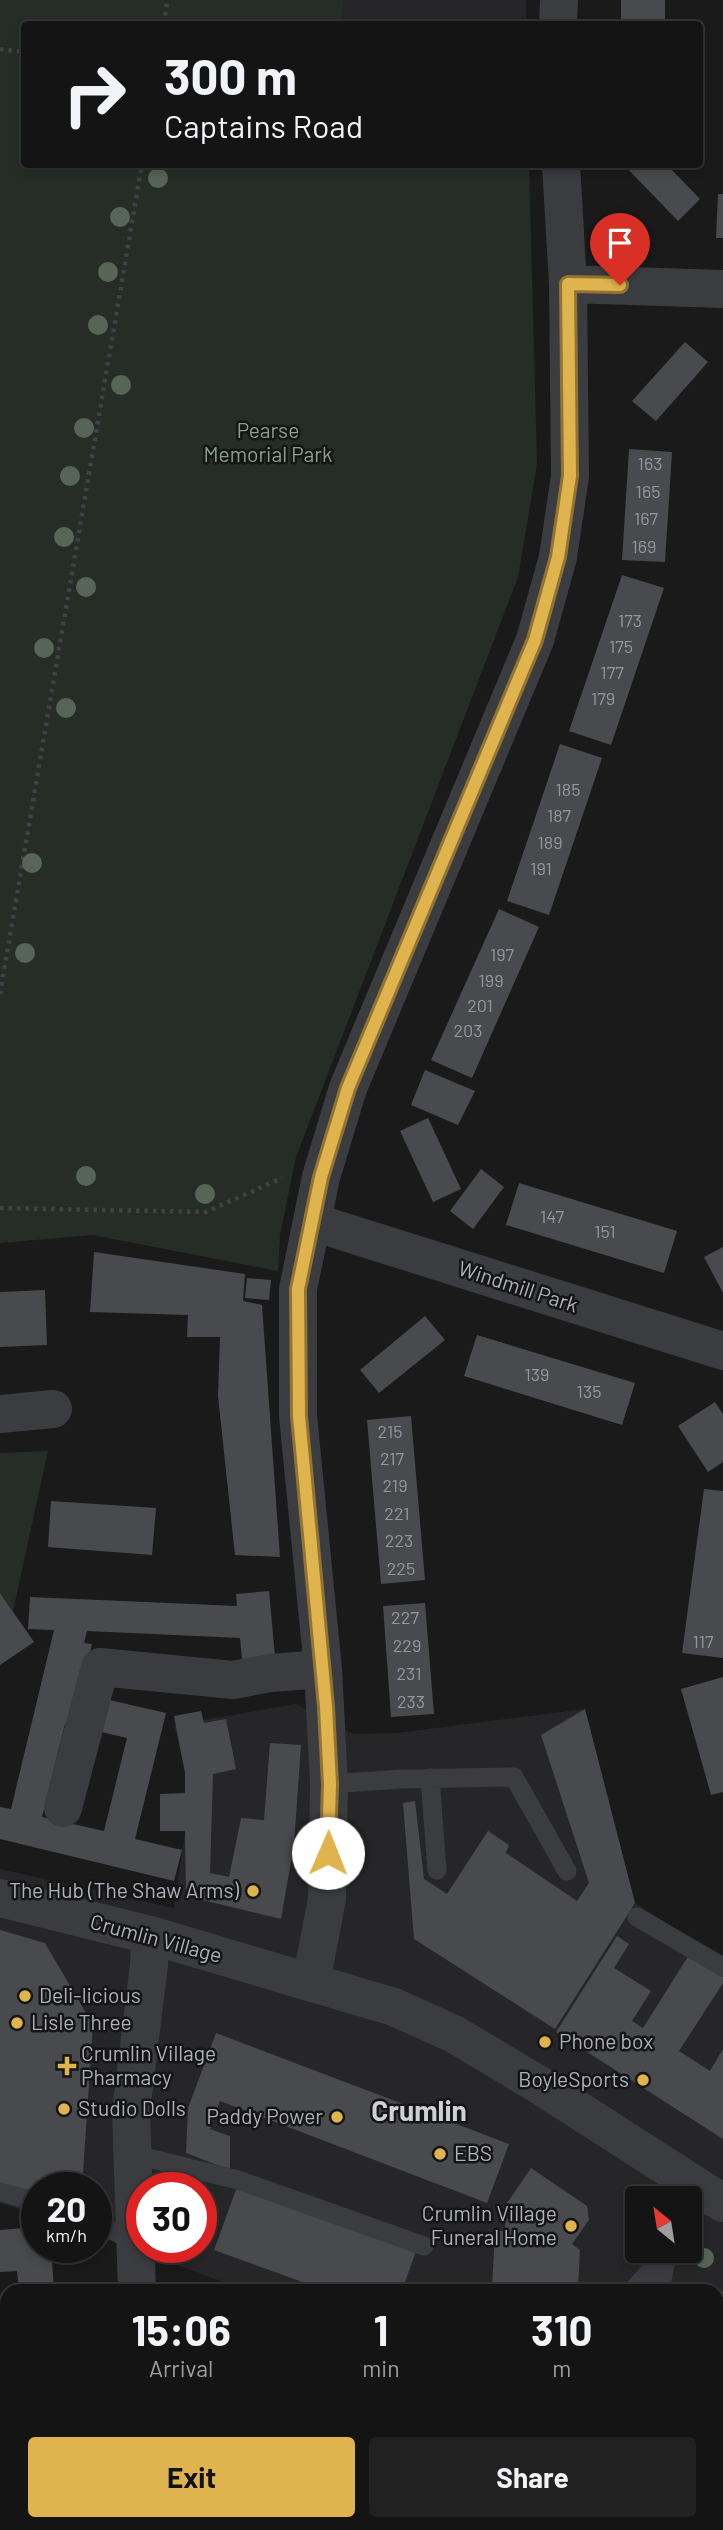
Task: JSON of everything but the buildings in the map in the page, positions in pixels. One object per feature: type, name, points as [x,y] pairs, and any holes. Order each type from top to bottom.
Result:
[{"type":"street","points":[[558,21],[559,0]]},
{"type":"street","points":[[311,1982],[327,1899],[330,1784],[323,1668],[299,1416],[298,1289],[321,1177],[348,1088],[538,628],[558,557],[570,476],[568,284],[561,168]]},
{"type":"street","points":[[568,284],[723,289]]},
{"type":"street","name":"Windmill Park","points":[[313,1222],[723,1351]]},
{"type":"street","points":[[0,1414],[53,1409]]},
{"type":"street","points":[[64,1808],[100,1667],[233,1680],[323,1668]]},
{"type":"street","name":"Crumlin Village","points":[[0,1898],[150,1936],[394,2007],[454,2034],[707,2205]]},
{"type":"street","points":[[132,2172],[131,2111],[149,1965],[150,1936]]},
{"type":"street","points":[[135,2263],[137,2284]]},
{"type":"lane","points":[[330,1784],[513,1777],[567,1871]]},
{"type":"lane","points":[[430,1779],[438,1870]]},
{"type":"lane","points":[[637,1917],[723,1966]]},
{"type":"lane","points":[[132,2154],[238,2180],[424,2246]]},
{"type":"lane","points":[[0,2192],[21,2198]]},
{"type":"lane","points":[[638,2284],[658,2263]]},
{"type":"lane","points":[[661,2284],[666,2263]]},
{"type":"path","points":[[164,21],[167,0]]},
{"type":"path","points":[[0,49],[21,52]]},
{"type":"path","points":[[0,994],[141,168]]},
{"type":"path","points":[[0,1208],[206,1212],[279,1178],[321,1177]]},
{"type":"shaded area","points":[[343,0],[526,0],[526,21],[342,21]]},
{"type":"shaded area","points":[[296,1704],[353,1734],[397,1733],[585,1709],[635,1903],[723,1959],[723,2284],[228,2284],[173,2263],[217,2263],[217,2172],[126,2172],[126,2245],[112,2240],[112,2172],[21,2172],[21,2210],[0,2203],[0,1869],[174,1908],[191,1792],[174,1725]]},
{"type":"green space","name":"Pearse Memorial Park","points":[[0,0],[343,0],[342,21],[21,21],[21,168],[529,168],[537,464],[518,577],[296,1157],[280,1235],[278,1271],[93,1235],[0,1243]]},
{"type":"green space","points":[[48,1451],[13,1611],[0,1593],[0,1453]]},
{"type":"place","name":"The Hub (The Shaw Arms)","points":[[253,1891]]},
{"type":"place","name":"Deli-licious","points":[[25,1996]]},
{"type":"place","name":"Lisle Three","points":[[17,2023]]},
{"type":"place","name":"Phone box","points":[[545,2042]]},
{"type":"place","name":"Crumlin Village Pharmacy","points":[[67,2066]]},
{"type":"place","name":"BoyleSports","points":[[643,2080]]},
{"type":"place","name":"Studio Dolls","points":[[64,2109]]},
{"type":"place","name":"Paddy Power","points":[[337,2117]]},
{"type":"place","name":"EBS","points":[[440,2154]]},
{"type":"place","name":"Crumlin Village Funeral Home","points":[[571,2226]]},
{"type":"district","name":"Crumlin","points":[[419,2111]]},
{"type":"route","points":[[328,1853],[330,1784],[326,1707],[299,1416],[298,1289],[321,1177],[348,1088],[535,640],[558,557],[570,476],[568,284],[620,285]]}]
